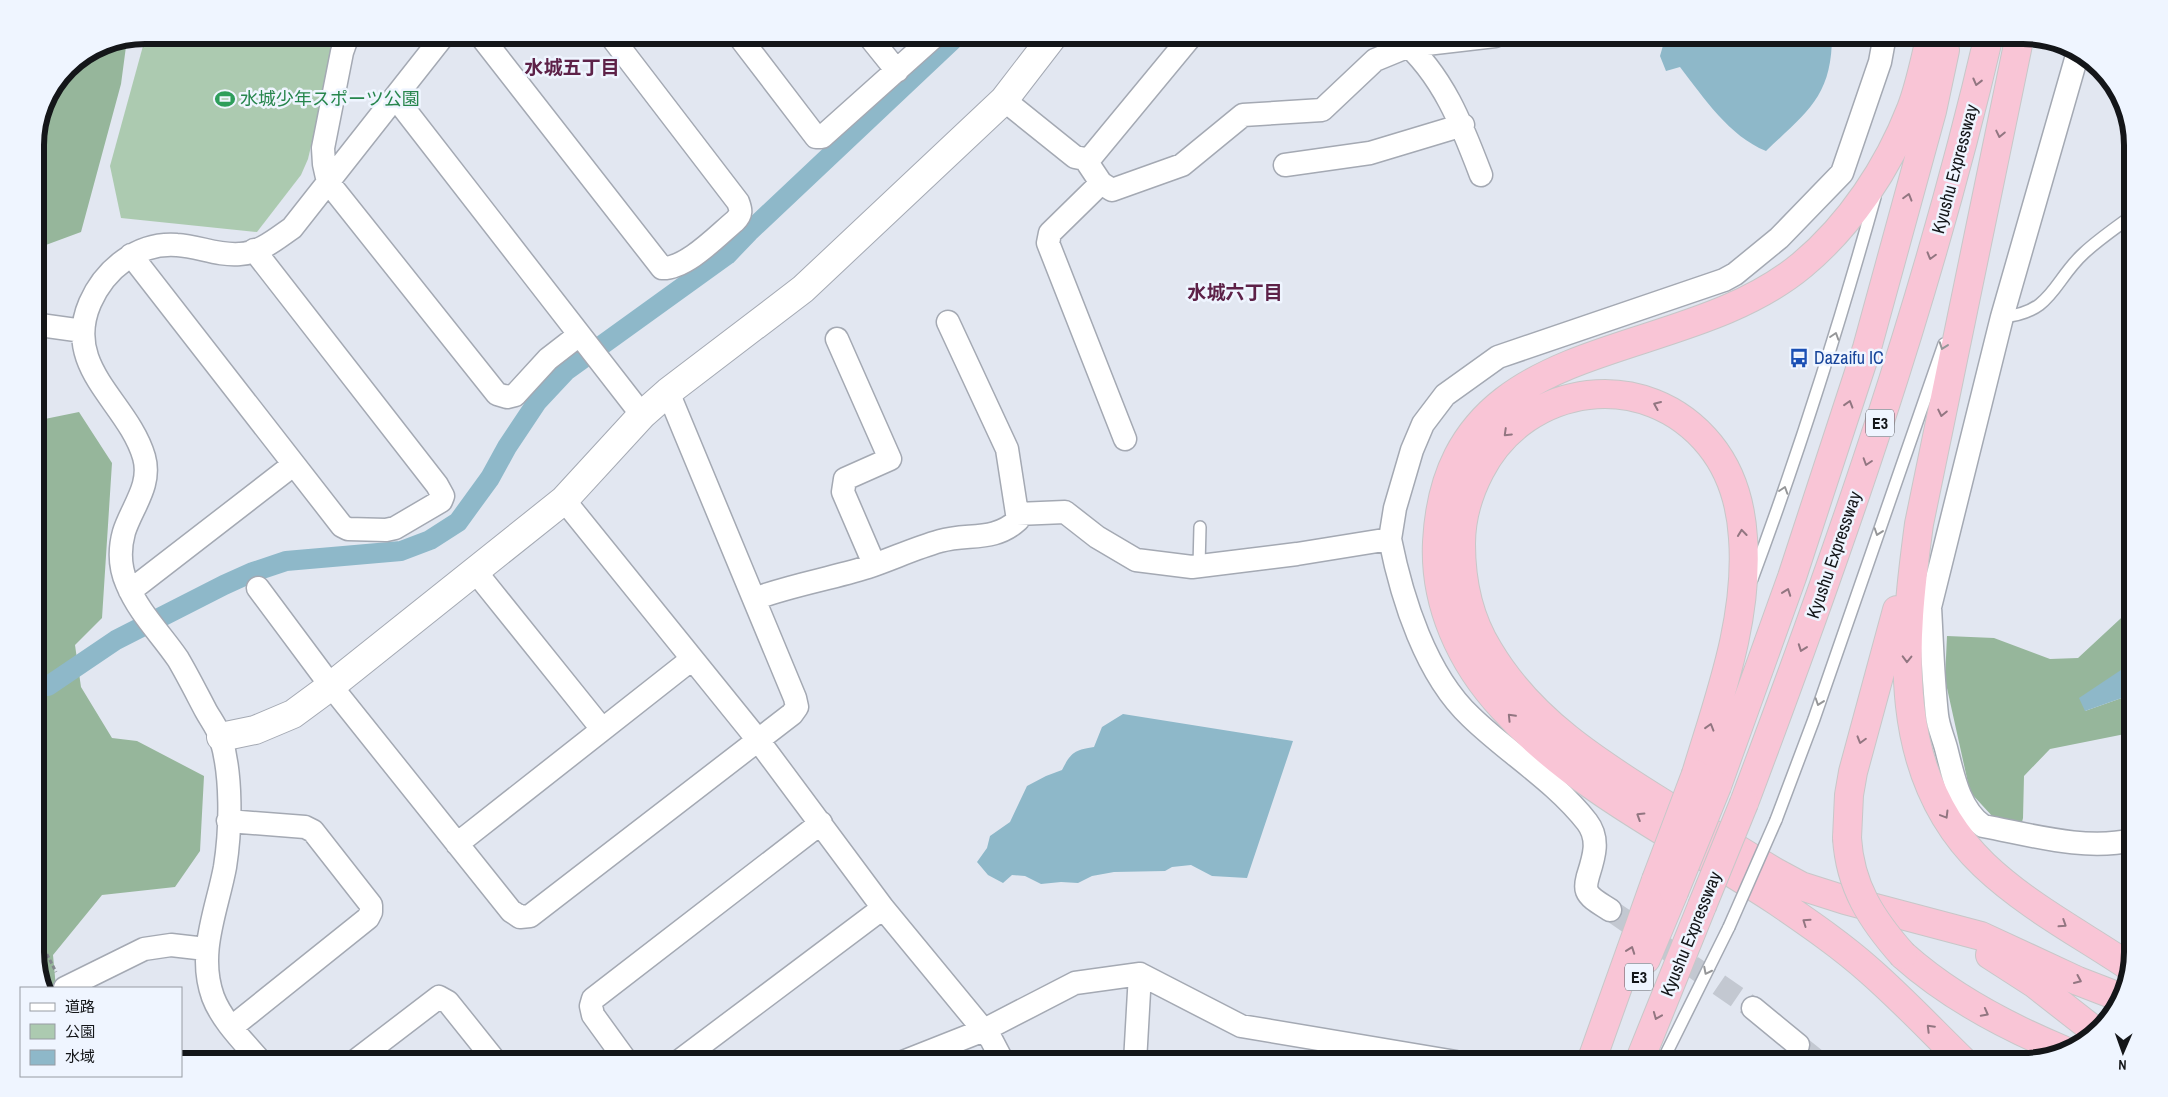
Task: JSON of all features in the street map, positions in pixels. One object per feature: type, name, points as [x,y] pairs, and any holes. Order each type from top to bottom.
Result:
[{"type":"highway","points":[[1929,44],[1912,107],[1884,165],[1869,189],[1827,242],[1802,265],[1773,287],[1740,304],[1699,321],[1551,372],[1522,387],[1499,405],[1480,423],[1462,446],[1451,470],[1442,498],[1436,555],[1445,611],[1454,636],[1468,663],[1483,684],[1522,728],[1574,772],[1778,902],[1841,947],[1899,998],[1955,1053]]},
{"type":"highway","name":"Kyushu Expressway","points":[[1607,1053],[1665,886],[1706,780],[1792,577],[1867,348],[1932,111],[1946,44]]},
{"type":"highway","name":"Kyushu Expressway","points":[[1643,1053],[1744,803],[1824,588],[1899,366],[1958,162],[1987,44]]},
{"type":"highway","points":[[2018,44],[1919,524],[1853,772],[1849,795],[1847,838],[1848,858],[1861,897],[1874,919],[1903,955],[1922,972],[1973,1006],[2057,1047]]},
{"type":"highway","points":[[1706,780],[1722,690],[1738,618],[1742,582],[1743,538],[1740,511],[1725,468],[1711,446],[1695,429],[1677,415],[1654,403],[1628,396],[1600,394],[1571,397],[1547,405],[1523,419],[1503,436],[1487,456],[1475,480],[1461,533],[1461,560],[1465,591],[1473,620],[1488,650],[1507,678],[1530,705],[1582,751],[1775,872],[1801,886],[1902,916],[1981,936],[2115,995]]},
{"type":"highway","points":[[1919,524],[1910,594],[1907,671],[1913,731],[1920,762],[1930,789],[1954,831],[1984,865],[2034,904],[2123,962]]},
{"type":"highway","points":[[1596,1053],[1665,886]]},
{"type":"highway","points":[[1902,916],[1945,933],[2006,964],[2090,1028]]},
{"type":"street","points":[[345,44],[323,148],[328,182],[497,394],[507,398],[515,396],[548,359],[579,335]]},
{"type":"street","points":[[253,1053],[232,1027],[214,999],[208,974],[206,949],[225,865],[230,788],[221,738],[178,659],[140,611],[126,582],[120,556],[124,531],[144,485],[145,460],[134,432],[87,364],[83,331],[89,305],[101,282],[125,258],[131,255],[150,247],[176,245],[218,254],[242,254],[268,246],[292,228],[437,44]]},
{"type":"street","points":[[487,44],[662,268],[668,268],[691,257],[735,221],[740,216],[741,210],[738,202],[617,44]]},
{"type":"street","points":[[745,44],[816,136],[822,137],[828,134],[926,44]]},
{"type":"street","points":[[875,44],[897,71]]},
{"type":"street","points":[[221,738],[255,730],[293,714],[331,686],[564,500],[642,415],[668,392],[803,289],[1004,100],[1047,44]]},
{"type":"street","points":[[1004,100],[1075,157],[1085,159],[1092,156],[1185,44]]},
{"type":"street","points":[[1085,159],[1101,182],[1112,190],[1182,165],[1243,115],[1322,110],[1375,60],[1397,44]]},
{"type":"street","points":[[1407,44],[1432,73],[1463,125],[1482,175]]},
{"type":"street","points":[[1610,910],[1587,891],[1586,884],[1595,850],[1595,837],[1586,821],[1568,801],[1470,716],[1448,689],[1433,666],[1406,605],[1390,540],[1395,508],[1412,450],[1423,424],[1445,395],[1498,357],[1724,280],[1735,274],[1772,244],[1842,173],[1880,62],[1883,44]]},
{"type":"street","points":[[2076,59],[2002,317],[1930,607],[1937,717],[1960,794],[1967,809],[1976,821],[1983,826],[2089,845],[2124,842]]},
{"type":"street","points":[[395,97],[642,415]]},
{"type":"street","points":[[1285,165],[1370,153],[1463,125]]},
{"type":"street","points":[[1101,182],[1050,232],[1048,243],[1125,439]]},
{"type":"street","points":[[131,255],[342,526],[348,529],[386,530],[395,528],[441,501],[443,496],[437,485],[254,250]]},
{"type":"street","points":[[754,599],[780,589],[874,564],[944,540],[989,536],[1008,530],[1018,520],[1007,449],[948,322]]},
{"type":"street","points":[[44,326],[83,331]]},
{"type":"street","points":[[836,339],[890,459],[845,479],[842,492],[874,564]]},
{"type":"street","points":[[258,588],[331,686],[511,911],[520,917],[530,916],[792,714],[797,707],[795,698],[668,392]]},
{"type":"street","points":[[130,591],[293,465]]},
{"type":"street","points":[[564,500],[758,740],[883,908],[984,1030],[998,1053]]},
{"type":"street","points":[[1017,514],[1065,512],[1096,537],[1136,560],[1199,566],[1390,540]]},
{"type":"street","points":[[475,571],[602,729]]},
{"type":"street","points":[[457,844],[692,658]]},
{"type":"street","points":[[228,820],[305,827],[313,831],[371,905],[372,912],[368,918],[232,1027]]},
{"type":"street","points":[[621,1053],[593,1015],[592,999],[821,823]]},
{"type":"street","points":[[690,1053],[883,908]]},
{"type":"street","points":[[67,987],[144,949],[171,945],[206,949]]},
{"type":"street","points":[[1136,1053],[1140,974]]},
{"type":"street","points":[[926,1053],[984,1030],[1075,983],[1140,974],[1241,1026],[1402,1053]]},
{"type":"street","points":[[366,1053],[439,997],[448,1002],[489,1053]]},
{"type":"street","points":[[1753,1008],[1798,1045]]},
{"type":"lane","points":[[1738,618],[1777,514],[1837,332],[1884,165]]},
{"type":"lane","points":[[2002,317],[2014,316],[2046,301],[2083,253],[2124,221]]},
{"type":"lane","points":[[1666,1053],[1729,927],[1776,820],[1814,719],[1919,413],[1972,267]]},
{"type":"lane","points":[[1199,566],[1200,526]]},
{"type":"path","points":[[44,948],[64,987]]},
{"type":"green space","name":"水城少年スポーツ公園","points":[[143,44],[335,44],[308,159],[301,175],[257,232],[121,218],[110,166]]},
{"type":"green space","points":[[126,46],[121,84],[81,232],[44,246],[44,138],[47,119],[54,100],[73,73],[94,57],[112,49]]},
{"type":"green space","points":[[79,412],[112,463],[102,618],[75,645],[81,687],[112,738],[137,741],[204,776],[200,851],[175,887],[102,895],[53,955],[56,987],[50,987],[44,959],[44,419]]},
{"type":"green space","points":[[2124,615],[2124,668],[2085,711],[2124,697],[2124,734],[2050,749],[2024,776],[2023,818],[2017,843],[1970,792],[1945,679],[1947,636],[1994,638],[2050,659],[2078,658]]},
{"type":"water","points":[[1663,44],[1832,44],[1828,73],[1815,101],[1794,125],[1766,151],[1740,136],[1729,126],[1680,67],[1666,71],[1660,56]]},
{"type":"water","points":[[2124,668],[2124,697],[2085,711],[2079,698]]},
{"type":"water","points":[[1123,714],[1293,741],[1247,878],[1212,876],[1191,865],[1172,867],[1165,871],[1114,872],[1092,876],[1078,883],[1041,884],[1025,876],[1012,875],[1003,883],[988,875],[977,862],[987,848],[990,836],[1010,822],[1027,786],[1062,770],[1074,753],[1082,749],[1094,747],[1102,727]]},
{"type":"waterway","points":[[48,686],[116,640],[253,572],[286,561],[401,551],[430,540],[458,522],[490,478],[507,447],[537,402],[566,371],[727,255],[948,44]]},
{"type":"tunnel","points":[[1610,910],[1753,1008]]},
{"type":"tunnel","points":[[1798,1045],[1808,1053]]},
{"type":"place","name":"水城少年スポーツ公園","points":[[225,99]]},
{"type":"place","name":"Dazaifu IC","points":[[1799,358]]},
{"type":"district","name":"水城五丁目","points":[[572,67]]},
{"type":"district","name":"水城六丁目","points":[[1235,292]]}]
